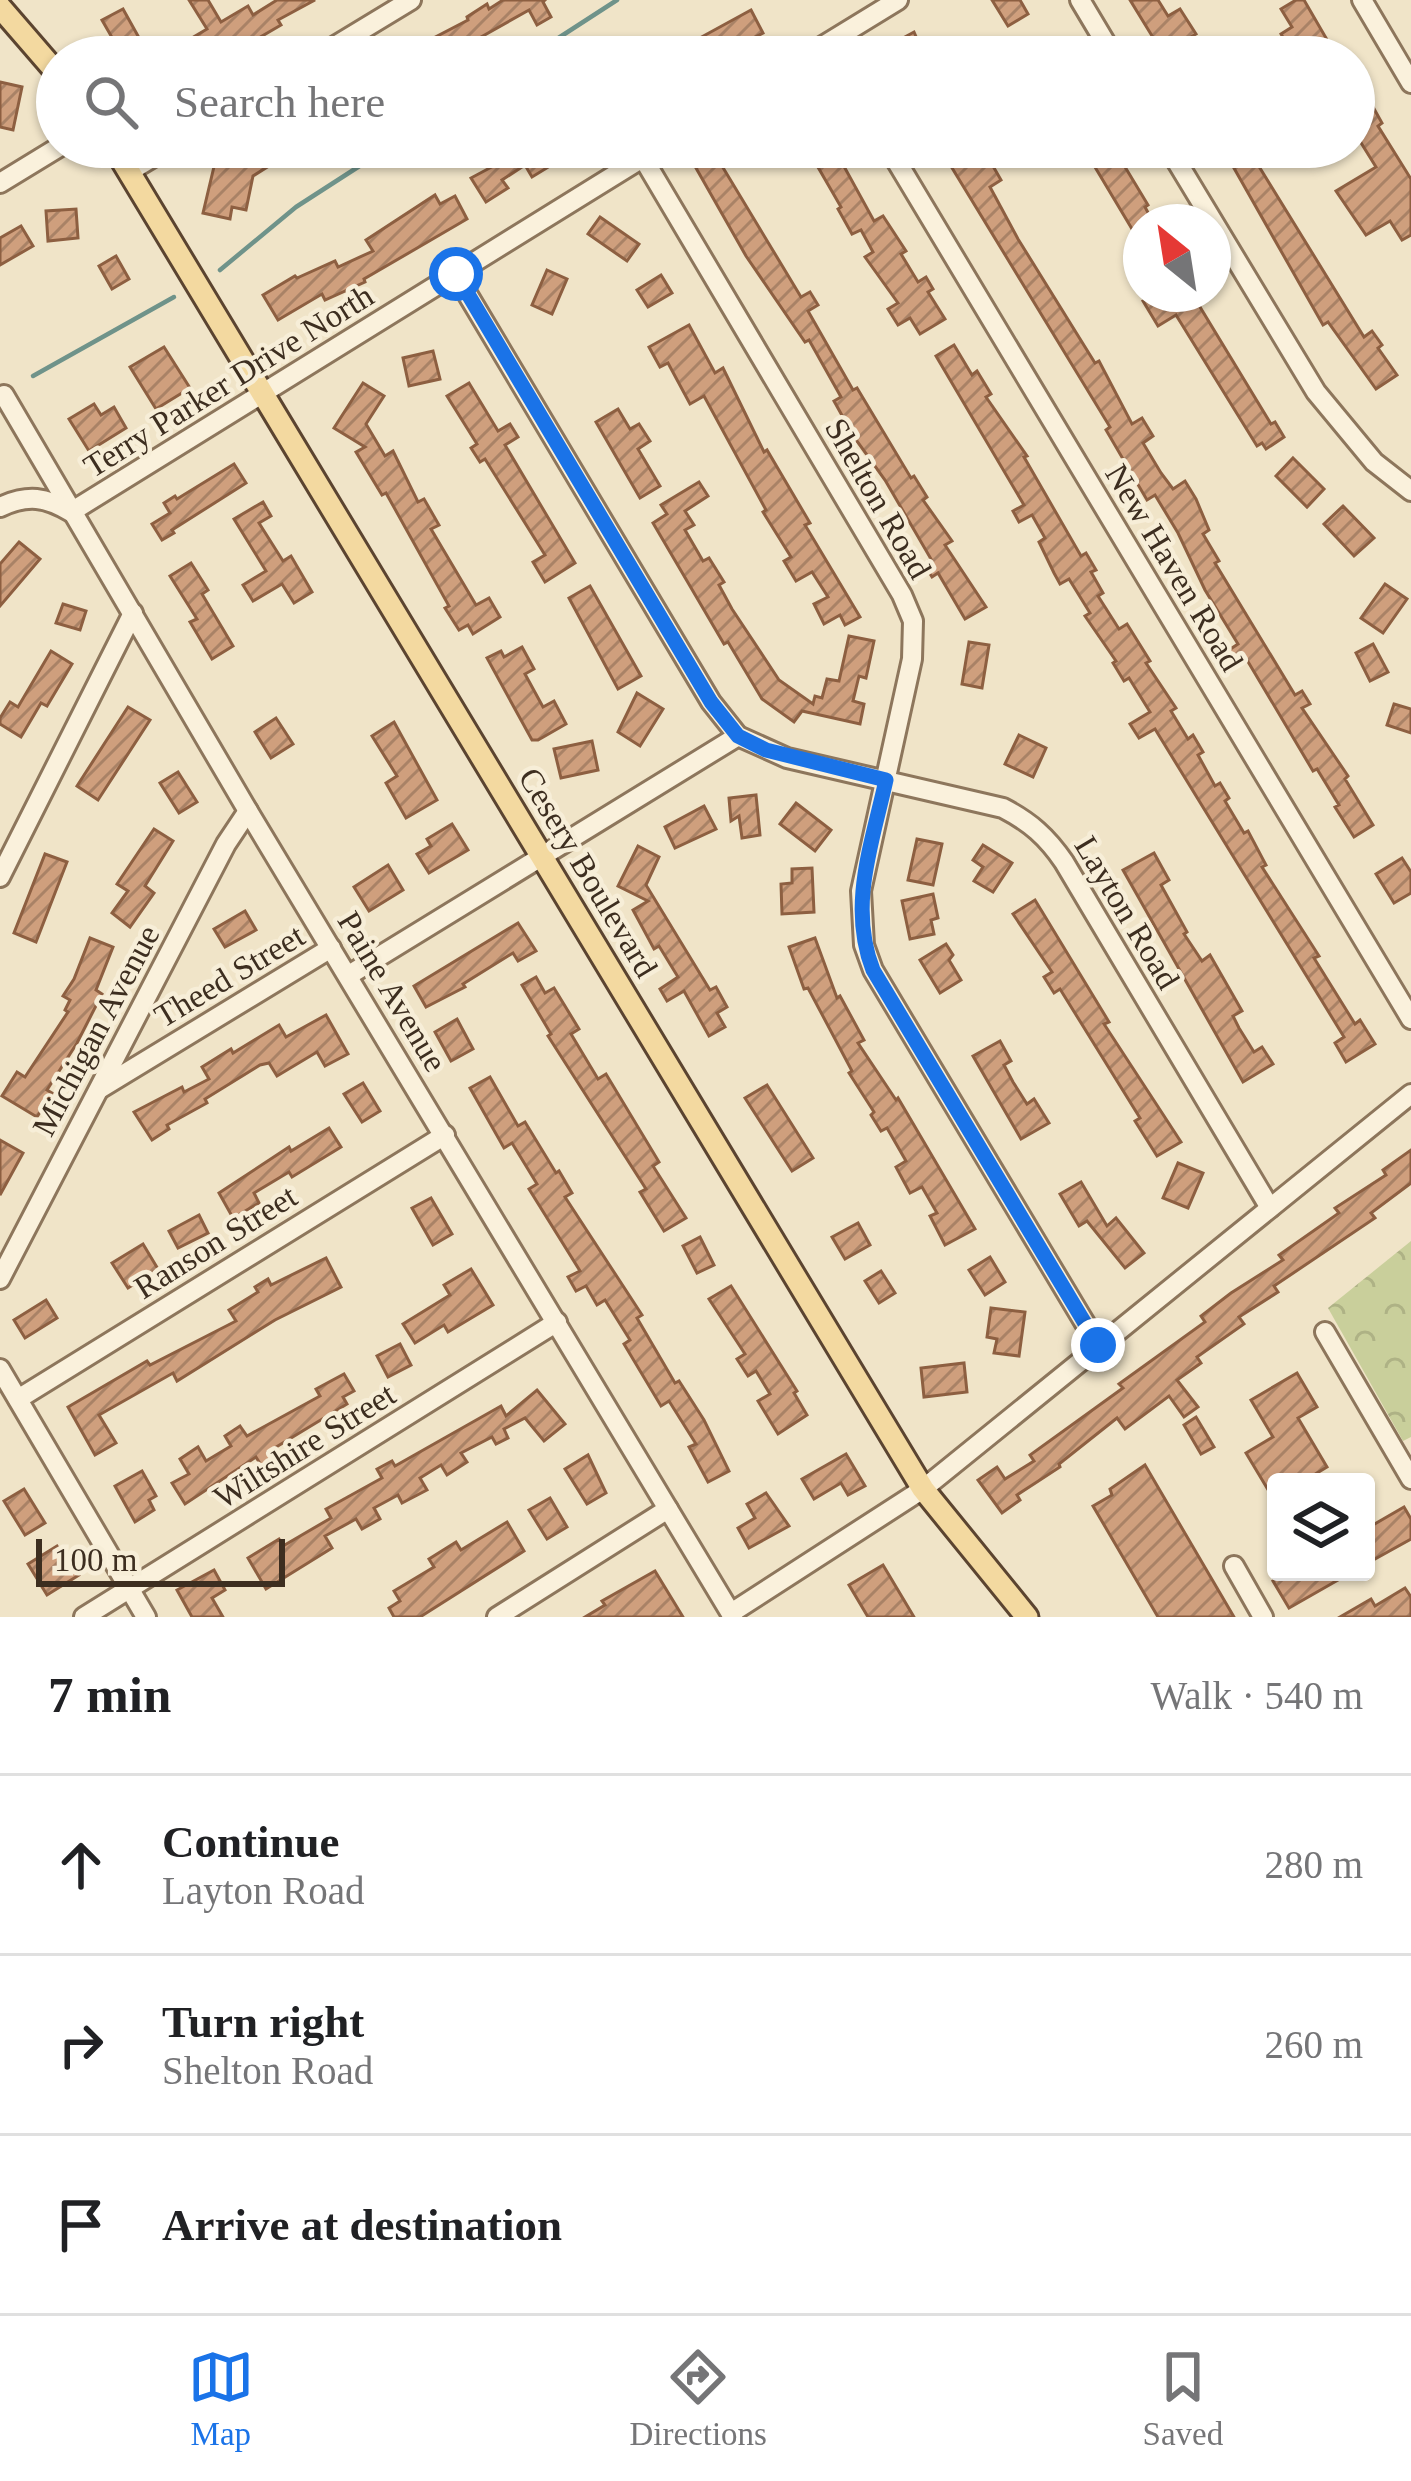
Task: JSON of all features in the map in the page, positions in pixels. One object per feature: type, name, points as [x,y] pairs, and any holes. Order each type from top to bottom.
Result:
[{"type":"main road","points":[[0,7],[36,49]]},
{"type":"main road","name":"Cesery Boulevard","points":[[128,168],[923,1489],[1027,1617]]},
{"type":"street","points":[[352,36],[411,0]]},
{"type":"street","points":[[850,36],[898,0]]},
{"type":"street","points":[[1080,0],[1101,36]]},
{"type":"street","points":[[1362,0],[1411,82]]},
{"type":"street","points":[[0,184],[36,161]]},
{"type":"street","points":[[130,171],[135,168]]},
{"type":"street","name":"Terry Parker Drive North","points":[[71,512],[627,168]]},
{"type":"street","name":"Shelton Road","points":[[649,168],[913,621],[912,659],[861,891],[864,945],[873,970],[1098,1345]]},
{"type":"street","name":"New Haven Road","points":[[902,168],[1411,1019]]},
{"type":"street","points":[[1181,168],[1316,392],[1374,462],[1411,490]]},
{"type":"street","points":[[456,274],[711,702],[738,736]]},
{"type":"street","name":"Paine Avenue","points":[[4,395],[248,811],[732,1615]]},
{"type":"street","points":[[0,506],[29,497],[54,502],[71,512]]},
{"type":"street","points":[[0,877],[134,613]]},
{"type":"street","name":"Layton Road","points":[[738,736],[787,758],[1003,808],[1028,821],[1049,840],[1270,1208]]},
{"type":"street","name":"Theed Street","points":[[349,975],[738,736]]},
{"type":"street","name":"Michigan Avenue","points":[[0,1279],[226,844],[248,811]]},
{"type":"street","name":"Theed Street","points":[[97,1090],[332,948]]},
{"type":"street","points":[[732,1615],[923,1489],[1411,1094]]},
{"type":"street","name":"Ranson Street","points":[[18,1399],[445,1135]]},
{"type":"street","name":"Wiltshire Street","points":[[84,1617],[557,1322]]},
{"type":"street","points":[[1325,1332],[1411,1479]]},
{"type":"street","points":[[0,1369],[146,1617]]},
{"type":"street","points":[[497,1617],[668,1509]]},
{"type":"street","points":[[1234,1566],[1263,1617]]},
{"type":"green space","points":[[1411,1241],[1411,1437],[1403,1441],[1328,1308]]},
{"type":"building","points":[[189,0],[208,0],[221,22],[248,6],[253,15],[277,0],[315,0],[278,20],[281,25],[262,36],[195,36],[207,29]]},
{"type":"building","points":[[503,0],[545,0],[551,17],[537,25],[529,10],[483,36],[437,36],[487,4],[489,9]]},
{"type":"building","points":[[992,0],[1020,0],[1028,14],[1008,26]]},
{"type":"building","points":[[1130,0],[1158,0],[1168,16],[1180,9],[1196,34],[1193,36],[1152,36]]},
{"type":"building","points":[[1304,0],[1325,36],[1282,36],[1292,27],[1281,9]]},
{"type":"building","points":[[123,9],[138,36],[111,36],[102,20]]},
{"type":"building","points":[[751,10],[763,33],[757,36],[703,36]]},
{"type":"building","points":[[0,82],[22,87],[13,130],[0,127]]},
{"type":"building","points":[[1375,110],[1382,123],[1378,126],[1411,179],[1411,235],[1402,240],[1390,221],[1366,235],[1336,191],[1376,167]]},
{"type":"building","points":[[214,168],[266,168],[253,176],[246,210],[232,207],[230,219],[203,213]]},
{"type":"building","points":[[490,168],[520,168],[502,180],[508,188],[486,202],[471,178]]},
{"type":"building","points":[[696,168],[723,168],[801,297],[810,292],[818,305],[808,311],[853,390],[857,388],[927,497],[923,500],[952,541],[945,545],[986,607],[965,619],[938,573],[932,577],[924,564],[931,559],[854,437],[834,401],[841,397],[809,340],[805,342],[746,256]]},
{"type":"building","points":[[818,168],[845,168],[874,221],[883,216],[906,251],[901,254],[918,282],[926,277],[933,289],[928,292],[945,319],[920,334],[910,318],[898,325],[888,309],[898,303],[865,257],[873,252],[861,230],[852,234]]},
{"type":"building","points":[[952,168],[994,168],[1001,180],[990,187],[1018,239],[1095,363],[1099,361],[1132,424],[1142,418],[1153,436],[1143,443],[1161,473],[1173,489],[1185,481],[1196,499],[1209,530],[1203,534],[1219,561],[1215,563],[1295,695],[1302,691],[1310,704],[1302,708],[1348,776],[1345,779],[1373,825],[1354,837],[1335,807],[1339,805],[1317,769],[1313,771],[1247,660],[1235,667],[1226,652],[1238,644],[1155,495],[1147,500],[1106,430],[1110,427]]},
{"type":"building","points":[[1096,168],[1126,168],[1147,204],[1123,204],[1123,214]]},
{"type":"building","points":[[1234,168],[1260,168],[1364,337],[1372,331],[1397,375],[1376,389],[1328,322],[1323,325]]},
{"type":"building","points":[[435,195],[440,204],[455,196],[467,219],[365,282],[325,300],[322,294],[278,320],[263,295],[295,276],[335,261],[338,267],[373,251],[366,240]]},
{"type":"building","points":[[76,209],[78,238],[48,241],[46,211]]},
{"type":"building","points":[[600,217],[639,244],[627,261],[588,234]]},
{"type":"building","points":[[21,226],[33,246],[0,265],[0,238]]},
{"type":"building","points":[[116,256],[129,279],[112,289],[99,266]]},
{"type":"building","points":[[547,270],[567,279],[552,314],[532,305]]},
{"type":"building","points":[[661,275],[672,293],[648,307],[637,290]]},
{"type":"building","points":[[1150,312],[1203,312],[1271,424],[1275,422],[1284,437],[1266,449],[1262,443],[1257,446],[1176,315],[1158,326]]},
{"type":"building","points":[[689,325],[715,373],[723,368],[764,452],[767,450],[810,523],[805,525],[860,617],[845,625],[840,615],[824,624],[814,604],[828,597],[812,572],[796,581],[784,561],[791,557],[704,396],[690,404],[668,363],[660,367],[649,347]]},
{"type":"building","points":[[954,345],[972,375],[977,371],[991,394],[986,397],[1027,456],[1081,556],[1086,553],[1096,570],[1091,572],[1103,593],[1098,596],[1119,629],[1127,624],[1150,661],[1146,663],[1176,708],[1171,711],[1188,739],[1193,735],[1203,752],[1198,755],[1215,786],[1220,783],[1229,798],[1225,801],[1244,833],[1248,831],[1266,865],[1262,867],[1319,956],[1314,958],[1355,1024],[1360,1020],[1375,1044],[1346,1062],[1335,1043],[1344,1037],[1155,729],[1139,738],[1130,724],[1150,712],[1129,678],[1124,681],[1113,663],[1069,579],[1060,584],[1039,542],[1045,538],[1032,515],[1019,522],[1013,511],[1024,505],[936,356]]},
{"type":"building","points":[[164,347],[190,388],[156,409],[130,367]]},
{"type":"building","points":[[433,351],[440,379],[409,386],[403,358]]},
{"type":"building","points":[[363,383],[384,396],[366,424],[385,456],[393,451],[418,502],[424,499],[439,525],[431,529],[476,605],[489,598],[500,617],[473,634],[468,625],[459,630],[445,608],[449,606],[386,493],[382,495],[356,452],[365,447],[334,428]]},
{"type":"building","points":[[469,383],[498,431],[510,424],[518,437],[505,445],[575,563],[545,582],[533,562],[545,555],[485,459],[480,462],[471,448],[477,444],[447,396]]},
{"type":"building","points":[[94,404],[101,415],[114,407],[126,428],[89,451],[69,419]]},
{"type":"building","points":[[618,409],[630,429],[639,424],[650,441],[638,449],[660,486],[640,498],[596,422]]},
{"type":"building","points":[[1293,458],[1324,489],[1307,507],[1276,476]]},
{"type":"building","points":[[234,464],[246,483],[162,540],[152,524],[170,513],[164,503]]},
{"type":"building","points":[[699,482],[708,496],[685,511],[694,525],[685,530],[703,561],[709,558],[724,582],[719,585],[732,609],[779,680],[813,704],[815,696],[822,698],[827,679],[839,681],[849,636],[874,641],[866,678],[859,676],[853,701],[864,704],[860,724],[802,711],[794,722],[762,699],[728,642],[724,644],[653,523],[667,514],[661,505]]},
{"type":"building","points":[[263,502],[271,516],[259,523],[283,561],[291,556],[312,592],[294,603],[282,584],[253,601],[243,585],[266,571],[234,519]]},
{"type":"building","points":[[1343,506],[1374,538],[1354,556],[1324,524]]},
{"type":"building","points":[[19,542],[40,559],[0,606],[0,564]]},
{"type":"building","points":[[191,563],[208,590],[202,594],[233,646],[212,659],[190,622],[197,619],[170,576]]},
{"type":"building","points":[[1385,584],[1407,599],[1383,633],[1361,618]]},
{"type":"building","points":[[590,586],[641,676],[618,689],[569,598]]},
{"type":"building","points":[[63,604],[86,611],[80,630],[56,623]]},
{"type":"building","points":[[969,642],[989,645],[982,688],[962,684]]},
{"type":"building","points":[[1373,644],[1388,672],[1370,681],[1356,653]]},
{"type":"building","points":[[522,647],[534,669],[525,674],[543,707],[554,701],[566,724],[538,740],[532,740],[487,658],[501,651],[504,657]]},
{"type":"building","points":[[51,651],[72,664],[21,737],[0,724],[0,718],[10,702],[18,707]]},
{"type":"building","points":[[637,693],[663,709],[640,746],[618,732]]},
{"type":"building","points":[[1394,704],[1411,709],[1411,733],[1387,725]]},
{"type":"building","points":[[128,707],[150,720],[98,800],[77,786]]},
{"type":"building","points":[[276,718],[293,744],[271,758],[255,732]]},
{"type":"building","points":[[394,722],[437,800],[406,818],[386,783],[397,776],[372,736]]},
{"type":"building","points":[[1019,735],[1046,748],[1033,777],[1005,764]]},
{"type":"building","points":[[592,741],[598,770],[561,778],[554,749]]},
{"type":"building","points":[[178,772],[197,802],[179,813],[160,783]]},
{"type":"building","points":[[756,795],[760,835],[742,838],[739,816],[731,821],[729,798]]},
{"type":"building","points":[[796,803],[831,830],[815,851],[780,824]]},
{"type":"building","points":[[704,806],[716,829],[675,848],[665,827]]},
{"type":"building","points":[[452,824],[468,850],[429,873],[417,854],[431,846],[427,839]]},
{"type":"building","points":[[154,829],[173,841],[145,886],[154,893],[130,927],[112,913],[128,891],[117,884]]},
{"type":"building","points":[[917,839],[942,844],[933,885],[908,880]]},
{"type":"building","points":[[983,845],[1012,863],[993,892],[974,881],[983,867],[973,860]]},
{"type":"building","points":[[638,846],[659,857],[646,885],[710,990],[716,987],[727,1007],[717,1013],[725,1027],[709,1036],[684,991],[667,1001],[660,989],[678,977],[659,946],[654,949],[633,910],[648,901],[618,886]]},
{"type":"building","points":[[1154,853],[1169,880],[1161,885],[1184,934],[1202,961],[1210,955],[1242,1011],[1233,1016],[1239,1028],[1254,1052],[1262,1047],[1273,1064],[1243,1082],[1123,870]]},
{"type":"building","points":[[45,854],[67,862],[36,942],[14,933]]},
{"type":"building","points":[[1402,858],[1411,872],[1411,893],[1394,903],[1376,874]]},
{"type":"building","points":[[388,865],[403,890],[369,911],[354,887]]},
{"type":"building","points":[[812,868],[814,912],[782,914],[781,884],[792,883],[792,869]]},
{"type":"building","points":[[933,894],[938,918],[931,920],[934,934],[910,939],[902,901]]},
{"type":"building","points":[[1035,900],[1109,1022],[1104,1024],[1181,1142],[1157,1156],[1135,1121],[1140,1118],[1060,989],[1054,993],[1044,977],[1052,972],[1013,914]]},
{"type":"building","points":[[245,911],[256,930],[225,947],[214,929]]},
{"type":"building","points":[[518,923],[536,951],[518,961],[513,953],[426,1007],[414,986]]},
{"type":"building","points":[[90,938],[113,947],[96,990],[102,994],[47,1090],[52,1093],[37,1117],[2,1096],[17,1072],[25,1077],[68,1012],[70,1000],[63,996]]},
{"type":"building","points":[[815,938],[837,998],[840,996],[864,1040],[858,1043],[898,1098],[975,1229],[945,1245],[930,1216],[937,1213],[922,1187],[910,1193],[896,1167],[906,1161],[887,1128],[881,1131],[871,1115],[874,1112],[849,1073],[808,988],[804,989],[789,947]]},
{"type":"building","points":[[946,944],[961,980],[940,993],[920,960]]},
{"type":"building","points":[[536,977],[545,993],[554,988],[579,1029],[571,1034],[598,1079],[606,1074],[659,1162],[653,1166],[686,1218],[664,1231],[640,1192],[646,1189],[548,1036],[522,985]]},
{"type":"building","points":[[326,1015],[348,1054],[325,1066],[317,1052],[277,1076],[269,1063],[260,1065],[167,1125],[169,1129],[152,1140],[134,1112],[209,1079],[202,1067],[231,1049],[233,1053],[279,1025],[286,1037]]},
{"type":"building","points":[[457,1019],[473,1049],[451,1061],[435,1032]]},
{"type":"building","points":[[1000,1041],[1011,1061],[1004,1065],[1013,1082],[1027,1104],[1034,1099],[1049,1123],[1021,1139],[973,1056]]},
{"type":"building","points":[[490,1077],[518,1126],[525,1122],[556,1173],[559,1171],[572,1193],[565,1197],[642,1315],[637,1318],[675,1383],[679,1381],[704,1420],[729,1471],[708,1482],[689,1447],[696,1444],[669,1401],[661,1406],[624,1344],[630,1340],[605,1300],[597,1305],[586,1286],[576,1291],[568,1277],[580,1271],[529,1189],[537,1184],[512,1143],[504,1148],[470,1088]]},
{"type":"building","points":[[363,1083],[380,1111],[362,1122],[344,1094]]},
{"type":"building","points":[[767,1085],[813,1158],[792,1171],[745,1098]]},
{"type":"building","points":[[329,1128],[341,1147],[292,1177],[289,1172],[254,1193],[259,1203],[233,1218],[219,1193],[289,1147],[291,1151]]},
{"type":"building","points":[[0,1140],[23,1153],[0,1195]]},
{"type":"building","points":[[1411,1150],[1411,1183],[1371,1213],[1375,1218],[1274,1286],[1278,1292],[1239,1317],[1244,1324],[1197,1357],[1201,1363],[1177,1380],[1198,1407],[1184,1417],[1169,1396],[1125,1429],[1117,1418],[1060,1467],[1017,1495],[1020,1500],[1002,1513],[978,1480],[997,1467],[1005,1479],[1034,1461],[1030,1455],[1205,1322],[1201,1316],[1283,1260],[1279,1255],[1339,1213],[1335,1208],[1386,1175],[1383,1170]]},
{"type":"building","points":[[1178,1163],[1203,1173],[1188,1208],[1163,1198]]},
{"type":"building","points":[[1081,1182],[1107,1226],[1116,1218],[1144,1253],[1125,1268],[1087,1221],[1079,1226],[1060,1194]]},
{"type":"building","points":[[431,1198],[452,1234],[433,1245],[412,1208]]},
{"type":"building","points":[[199,1215],[208,1233],[178,1248],[169,1231]]},
{"type":"building","points":[[858,1223],[870,1245],[845,1259],[832,1237]]},
{"type":"building","points":[[700,1237],[714,1265],[697,1273],[683,1246]]},
{"type":"building","points":[[143,1244],[158,1269],[128,1288],[112,1263]]},
{"type":"building","points":[[990,1257],[1005,1282],[985,1295],[969,1270]]},
{"type":"building","points":[[326,1258],[341,1287],[275,1320],[177,1381],[173,1373],[99,1415],[116,1443],[95,1455],[68,1407],[147,1361],[150,1365],[236,1321],[229,1310],[258,1292],[255,1287],[268,1279],[271,1285]]},
{"type":"building","points":[[471,1269],[493,1305],[448,1332],[444,1325],[415,1343],[403,1324],[450,1295],[444,1285]]},
{"type":"building","points":[[881,1271],[895,1293],[879,1303],[865,1281]]},
{"type":"building","points":[[731,1286],[807,1415],[778,1434],[758,1401],[770,1394],[756,1371],[748,1376],[737,1359],[745,1354],[709,1299]]},
{"type":"building","points":[[46,1300],[57,1318],[25,1338],[14,1320]]},
{"type":"building","points":[[991,1308],[1025,1312],[1019,1356],[994,1353],[997,1339],[987,1337]]},
{"type":"building","points":[[400,1344],[411,1365],[388,1377],[377,1356]]},
{"type":"building","points":[[964,1363],[967,1392],[924,1397],[921,1368]]},
{"type":"building","points":[[1297,1373],[1317,1407],[1298,1418],[1327,1467],[1317,1473],[1267,1473],[1267,1488],[1246,1453],[1273,1437],[1251,1400]]},
{"type":"building","points":[[344,1374],[354,1391],[343,1397],[347,1404],[268,1452],[275,1464],[264,1470],[256,1457],[185,1504],[172,1483],[189,1474],[180,1459],[198,1447],[206,1461],[231,1446],[225,1436],[240,1426],[247,1436],[320,1396],[316,1389]]},
{"type":"building","points":[[537,1390],[565,1424],[544,1441],[525,1418],[504,1429],[508,1438],[496,1444],[492,1437],[461,1453],[467,1462],[447,1475],[441,1465],[420,1478],[427,1490],[402,1503],[398,1495],[374,1508],[380,1519],[362,1529],[356,1519],[325,1536],[332,1548],[266,1589],[248,1558],[279,1539],[283,1546],[331,1518],[326,1509],[382,1478],[377,1469],[392,1461],[395,1466],[501,1406],[506,1416]]},
{"type":"building","points":[[1196,1417],[1214,1447],[1201,1454],[1184,1425]]},
{"type":"building","points":[[846,1454],[865,1486],[848,1495],[841,1483],[814,1499],[802,1479]]},
{"type":"building","points":[[588,1455],[606,1493],[587,1504],[565,1469]]},
{"type":"building","points":[[1145,1465],[1234,1617],[1158,1617],[1093,1506]]},
{"type":"building","points":[[142,1471],[156,1496],[149,1500],[154,1510],[135,1522],[115,1486]]},
{"type":"building","points":[[24,1489],[45,1523],[25,1535],[4,1501]]},
{"type":"building","points":[[766,1493],[789,1526],[749,1548],[738,1528],[755,1518],[747,1504]]},
{"type":"building","points":[[550,1498],[567,1527],[547,1539],[529,1510]]},
{"type":"building","points":[[1404,1507],[1411,1519],[1411,1539],[1375,1559],[1375,1524]]},
{"type":"building","points":[[507,1522],[524,1551],[420,1617],[394,1617],[389,1608],[400,1601],[394,1591],[434,1567],[429,1559],[456,1542],[461,1550]]},
{"type":"building","points":[[57,1546],[65,1558],[80,1548],[88,1562],[76,1570],[79,1575],[47,1595],[28,1564]]},
{"type":"building","points":[[883,1565],[914,1617],[868,1617],[849,1585]]},
{"type":"building","points":[[214,1570],[225,1590],[212,1598],[223,1617],[192,1617],[177,1590]]},
{"type":"building","points":[[655,1571],[683,1617],[585,1617],[605,1605],[602,1601]]},
{"type":"building","points":[[1273,1581],[1336,1581],[1289,1608]]},
{"type":"building","points":[[1405,1588],[1411,1597],[1411,1617],[1340,1617],[1371,1599],[1375,1606]]},
{"type":"waterway","points":[[561,36],[617,0]]},
{"type":"waterway","points":[[220,270],[296,207],[356,168]]},
{"type":"waterway","points":[[33,376],[174,297]]},
{"type":"route","points":[[456,274],[711,702],[738,736],[787,758],[886,780],[861,891],[864,945],[873,970],[1098,1345]]}]
